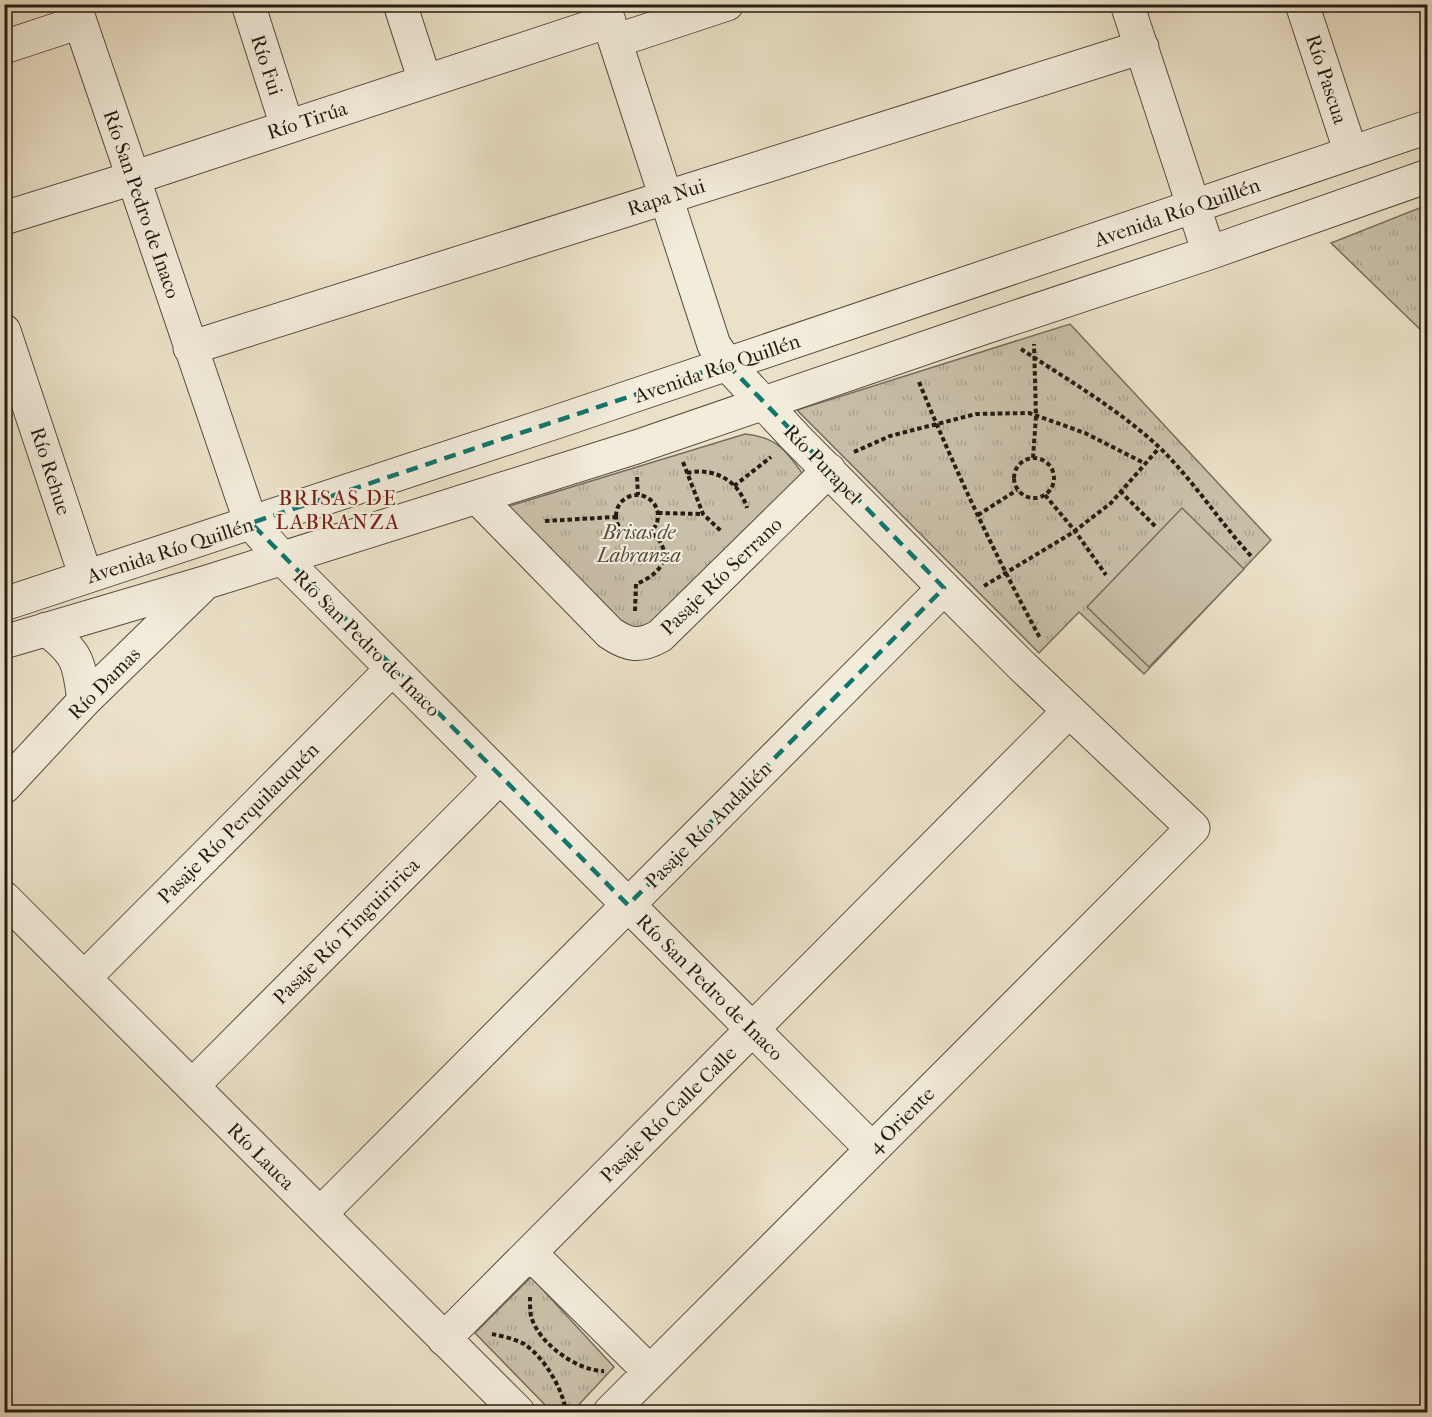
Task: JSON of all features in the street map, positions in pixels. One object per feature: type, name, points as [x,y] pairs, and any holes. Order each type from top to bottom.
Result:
[{"type":"street","name":"Río Fui","points":[[248,4],[287,126]]},
{"type":"street","points":[[400,4],[425,81]]},
{"type":"street","name":"Río Tirúa","points":[[4,218],[609,22],[727,4]]},
{"type":"street","points":[[1127,4],[1209,253]]},
{"type":"street","name":"Río Pascua","points":[[1302,4],[1351,153]]},
{"type":"street","points":[[4,46],[77,13]]},
{"type":"street","name":"Río San Pedro de Inaco","points":[[77,13],[251,523],[280,558],[872,1149]]},
{"type":"street","name":"Río Purapel","points":[[609,22],[714,345],[727,364],[950,595],[1193,828]]},
{"type":"street","name":"Rapa Nui","points":[[190,348],[1142,47]]},
{"type":"street","name":"Avenida Río Quillén","points":[[4,604],[727,364],[1428,127]]},
{"type":"street","name":"Avenida Río Quillén","points":[[4,642],[207,582],[674,435],[764,402],[1209,253],[1428,176]]},
{"type":"street","name":"Río Rehue","points":[[4,331],[86,577]]},
{"type":"street","name":"Pasaje Río Serrano","points":[[634,644],[648,643],[660,636],[829,470]]},
{"type":"street","points":[[477,497],[610,633],[623,642],[634,644]]},
{"type":"street","name":"Río Damas","points":[[4,787],[84,702],[207,582]]},
{"type":"street","name":"Pasaje Río Andalién","points":[[320,1214],[628,905],[950,595]]},
{"type":"street","points":[[46,630],[66,644],[79,666],[84,702]]},
{"type":"street","name":"Pasaje Río Perquilauquén","points":[[84,978],[392,669]]},
{"type":"street","name":"Pasaje Río Calle Calle","points":[[444,1338],[1069,711]]},
{"type":"street","name":"Pasaje Río Tinguiririca","points":[[192,1086],[500,777]]},
{"type":"street","name":"4 Oriente","points":[[610,1413],[1193,828]]},
{"type":"street","name":"Río Lauca","points":[[4,898],[518,1413]]},
{"type":"street","points":[[530,1252],[650,1372]]},
{"type":"path","points":[[1033,458],[1036,416],[1035,310]]},
{"type":"path","points":[[986,327],[1112,409],[1159,448],[1199,492],[1225,528],[1251,556]]},
{"type":"path","points":[[908,353],[936,424],[978,515],[1043,644]]},
{"type":"path","points":[[829,470],[855,451],[890,436],[976,414],[1029,413],[1085,433],[1144,463]]},
{"type":"path","points":[[674,435],[704,514],[744,554]]},
{"type":"path","points":[[734,486],[796,438]]},
{"type":"path","points":[[950,595],[1006,574],[1075,531],[1111,503],[1159,448]]},
{"type":"path","points":[[1033,458],[1046,462],[1053,473],[1053,485],[1045,495],[1039,498],[1027,497],[1017,490],[1014,476],[1025,460],[1033,458]]},
{"type":"path","points":[[687,473],[699,470],[713,472],[728,480],[747,506],[747,514]]},
{"type":"path","points":[[978,515],[1017,490]]},
{"type":"path","points":[[1120,491],[1155,526]]},
{"type":"path","points":[[638,495],[652,501],[657,513],[655,526],[651,532],[639,537],[632,537],[620,530],[615,517],[616,510],[624,499],[638,495]]},
{"type":"path","points":[[1045,495],[1075,531],[1106,575]]},
{"type":"path","points":[[657,513],[704,514]]},
{"type":"path","points":[[536,521],[615,517]]},
{"type":"path","points":[[634,644],[636,584],[656,574],[662,564],[664,551],[659,539],[651,532]]},
{"type":"path","points":[[444,1338],[484,1333],[500,1335],[524,1344],[547,1367],[564,1400],[566,1413]]},
{"type":"highlighted area","points":[[727,364],[944,588],[628,905],[251,523]]},
{"type":"green space","points":[[1427,205],[1427,336],[1331,243]]},
{"type":"green space","points":[[1070,324],[1271,540],[1144,674],[1079,612],[1039,653],[797,410]]},
{"type":"green space","name":"Brisas de Labranza","points":[[745,434],[766,438],[781,447],[805,477],[661,624],[625,630],[506,507]]},
{"type":"green space","points":[[1182,508],[1244,569],[1149,667],[1087,607]]},
{"type":"green space","points":[[531,1277],[614,1367],[572,1412],[552,1412],[475,1333]]},
{"type":"district","name":"BRISAS DE LABRANZA","points":[[338,510]]}]
